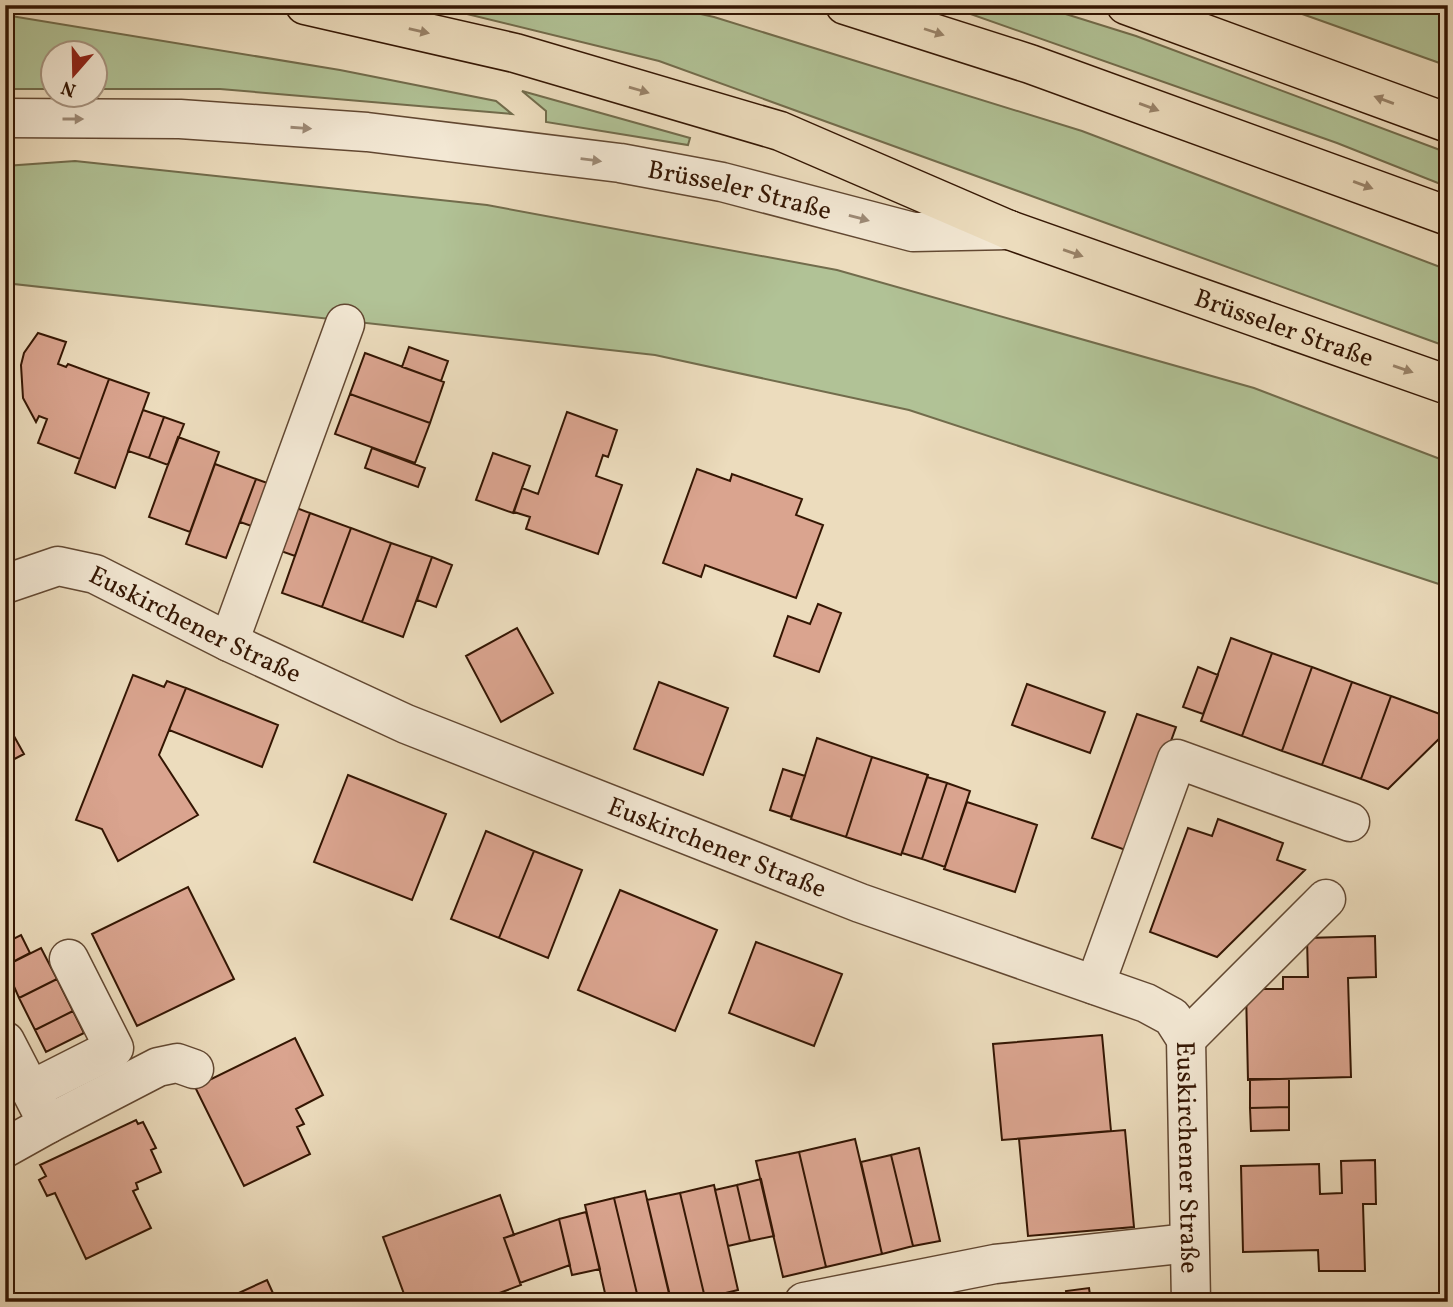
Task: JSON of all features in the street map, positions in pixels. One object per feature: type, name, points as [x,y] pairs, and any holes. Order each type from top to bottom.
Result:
[{"type":"main road","points":[[305,5],[514,53],[780,131],[1009,230]]},
{"type":"main road","points":[[845,5],[1030,64],[1448,216]]},
{"type":"main road","points":[[1126,5],[1448,123]]},
{"type":"main road","name":"Brüsseler Straße","points":[[1009,230],[1448,385]]},
{"type":"street","name":"Brüsseler Straße","points":[[5,118],[180,119],[367,132],[620,163],[709,180],[913,232],[1009,230]]},
{"type":"street","points":[[229,642],[345,324]]},
{"type":"street","name":"Euskirchener Straße","points":[[5,584],[58,566],[95,574],[229,642],[406,724],[860,903],[1146,1003],[1172,1017],[1186,1039],[1191,1302]]},
{"type":"street","points":[[1094,985],[1177,759],[1350,822]]},
{"type":"street","points":[[1186,1039],[1326,900]]},
{"type":"street","points":[[31,1090],[114,1048],[69,959]]},
{"type":"street","points":[[5,1041],[48,1124]]},
{"type":"street","points":[[5,1148],[158,1067],[177,1063],[194,1069]]},
{"type":"street","points":[[804,1302],[995,1264],[1189,1244]]},
{"type":"green space","points":[[430,5],[661,5],[714,17],[1082,131],[1448,270],[1448,347],[659,61]]},
{"type":"green space","points":[[945,5],[1037,5],[1136,36],[1448,153],[1448,187],[1337,143]]},
{"type":"green space","points":[[1277,5],[1448,5],[1448,66]]},
{"type":"green space","points":[[5,15],[340,70],[496,101],[512,114],[220,89],[108,89],[108,38],[38,38],[38,89],[5,89]]},
{"type":"green space","points":[[522,91],[690,138],[688,145],[546,122],[546,111]]},
{"type":"green space","points":[[75,161],[487,205],[837,270],[1254,388],[1448,462],[1448,587],[909,410],[655,355],[5,283],[5,166]]},
{"type":"building","points":[[38,333],[66,342],[58,364],[66,367],[68,364],[109,379],[80,459],[38,443],[47,419],[39,416],[36,422],[23,398],[21,365],[24,353]]},
{"type":"building","points":[[409,347],[448,361],[441,381],[402,367]]},
{"type":"building","points":[[365,353],[444,382],[430,423],[350,394]]},
{"type":"building","points":[[109,379],[149,393],[115,488],[75,473]]},
{"type":"building","points":[[350,394],[430,423],[415,463],[335,434]]},
{"type":"building","points":[[143,410],[164,417],[149,458],[128,451]]},
{"type":"building","points":[[567,412],[617,430],[608,457],[603,455],[596,476],[622,485],[598,554],[526,529],[530,517],[514,512],[522,488],[538,494]]},
{"type":"building","points":[[164,417],[184,424],[168,465],[149,458]]},
{"type":"building","points":[[178,437],[219,452],[190,532],[149,517]]},
{"type":"building","points":[[372,448],[425,468],[418,487],[365,468]]},
{"type":"building","points":[[493,453],[530,466],[513,513],[476,500]]},
{"type":"building","points":[[215,464],[256,479],[226,558],[186,544]]},
{"type":"building","points":[[697,469],[730,481],[732,474],[802,499],[796,515],[823,525],[796,598],[705,565],[701,577],[663,563]]},
{"type":"building","points":[[256,479],[276,486],[260,529],[240,522]]},
{"type":"building","points":[[291,506],[310,513],[295,556],[275,549]]},
{"type":"building","points":[[310,513],[351,528],[322,607],[282,593]]},
{"type":"building","points":[[351,528],[391,543],[362,622],[322,607]]},
{"type":"building","points":[[391,543],[432,557],[403,637],[362,622]]},
{"type":"building","points":[[432,557],[452,565],[436,607],[417,600]]},
{"type":"building","points":[[818,604],[841,613],[819,672],[774,656],[788,616],[810,624]]},
{"type":"building","points":[[517,628],[553,693],[501,722],[466,656]]},
{"type":"building","points":[[1231,638],[1272,653],[1242,736],[1201,721]]},
{"type":"building","points":[[1272,653],[1312,667],[1282,751],[1242,736]]},
{"type":"building","points":[[1198,667],[1218,675],[1203,714],[1183,707]]},
{"type":"building","points":[[1312,667],[1352,682],[1322,765],[1282,751]]},
{"type":"building","points":[[133,675],[164,687],[167,681],[186,688],[159,755],[198,815],[118,861],[102,829],[76,820]]},
{"type":"building","points":[[659,682],[728,708],[703,775],[634,749]]},
{"type":"building","points":[[1352,682],[1391,696],[1361,779],[1322,765]]},
{"type":"building","points":[[1027,684],[1105,712],[1090,753],[1012,725]]},
{"type":"building","points":[[186,688],[278,725],[262,767],[169,730]]},
{"type":"building","points":[[1391,696],[1448,717],[1448,730],[1388,789],[1361,779]]},
{"type":"building","points":[[1137,714],[1176,727],[1131,852],[1092,838]]},
{"type":"building","points":[[5,720],[24,754],[5,764]]},
{"type":"building","points":[[817,738],[872,757],[846,837],[791,819]]},
{"type":"building","points":[[872,757],[928,775],[901,855],[846,837]]},
{"type":"building","points":[[783,769],[805,776],[791,817],[770,810]]},
{"type":"building","points":[[348,775],[446,814],[412,900],[314,862]]},
{"type":"building","points":[[927,777],[947,783],[922,859],[902,853]]},
{"type":"building","points":[[947,783],[970,791],[945,867],[922,859]]},
{"type":"building","points":[[967,802],[1037,825],[1015,892],[944,869]]},
{"type":"building","points":[[1218,819],[1283,843],[1277,860],[1305,870],[1217,957],[1150,932],[1188,828],[1212,836]]},
{"type":"building","points":[[486,831],[534,851],[499,938],[451,919]]},
{"type":"building","points":[[534,851],[582,870],[548,958],[499,938]]},
{"type":"building","points":[[188,887],[234,979],[137,1026],[92,934]]},
{"type":"building","points":[[620,890],[717,930],[675,1031],[578,990]]},
{"type":"building","points":[[21,935],[30,953],[5,966],[5,943]]},
{"type":"building","points":[[1375,936],[1376,977],[1348,978],[1351,1077],[1248,1080],[1246,989],[1283,989],[1283,977],[1308,977],[1307,938]]},
{"type":"building","points":[[756,942],[842,974],[814,1046],[729,1013]]},
{"type":"building","points":[[41,948],[57,979],[19,998],[5,966]]},
{"type":"building","points":[[57,979],[73,1011],[35,1030],[19,998]]},
{"type":"building","points":[[73,1011],[84,1033],[46,1052],[35,1030]]},
{"type":"building","points":[[1102,1035],[1111,1131],[1002,1140],[993,1044]]},
{"type":"building","points":[[295,1038],[323,1095],[296,1109],[304,1124],[297,1127],[310,1154],[244,1186],[195,1087]]},
{"type":"building","points":[[1250,1079],[1289,1079],[1289,1107],[1250,1108]]},
{"type":"building","points":[[1289,1107],[1289,1130],[1251,1131],[1250,1108]]},
{"type":"building","points":[[136,1120],[138,1124],[143,1122],[156,1148],[151,1150],[161,1172],[136,1183],[138,1189],[133,1191],[151,1228],[86,1259],[55,1193],[47,1196],[39,1180],[46,1176],[40,1165]]},
{"type":"building","points":[[1125,1130],[1134,1227],[1028,1236],[1019,1139]]},
{"type":"building","points":[[855,1139],[882,1254],[826,1267],[799,1152]]},
{"type":"building","points":[[919,1148],[940,1241],[913,1246],[891,1155]]},
{"type":"building","points":[[799,1152],[826,1267],[783,1277],[756,1161]]},
{"type":"building","points":[[891,1155],[913,1246],[882,1254],[861,1162]]},
{"type":"building","points":[[1375,1160],[1376,1204],[1363,1204],[1365,1271],[1319,1271],[1318,1250],[1243,1252],[1241,1166],[1319,1164],[1320,1194],[1342,1193],[1341,1161]]},
{"type":"building","points":[[761,1179],[774,1236],[750,1241],[737,1185]]},
{"type":"building","points":[[714,1185],[738,1290],[705,1298],[680,1193]]},
{"type":"building","points":[[737,1185],[750,1241],[728,1246],[715,1190]]},
{"type":"building","points":[[645,1191],[670,1296],[639,1302],[614,1198]]},
{"type":"building","points":[[680,1193],[705,1298],[671,1302],[647,1200]]},
{"type":"building","points":[[500,1195],[514,1235],[504,1238],[521,1285],[475,1302],[407,1302],[383,1237]]},
{"type":"building","points":[[614,1198],[639,1302],[607,1302],[585,1205]]},
{"type":"building","points":[[586,1212],[600,1269],[572,1275],[559,1219]]},
{"type":"building","points":[[559,1219],[570,1265],[520,1283],[504,1238]]},
{"type":"building","points":[[267,1280],[277,1302],[219,1302]]},
{"type":"building","points":[[1089,1288],[1091,1302],[1067,1302],[1066,1291]]},
{"type":"building","points":[[1047,1294],[1049,1302],[1024,1302],[1024,1298]]}]
